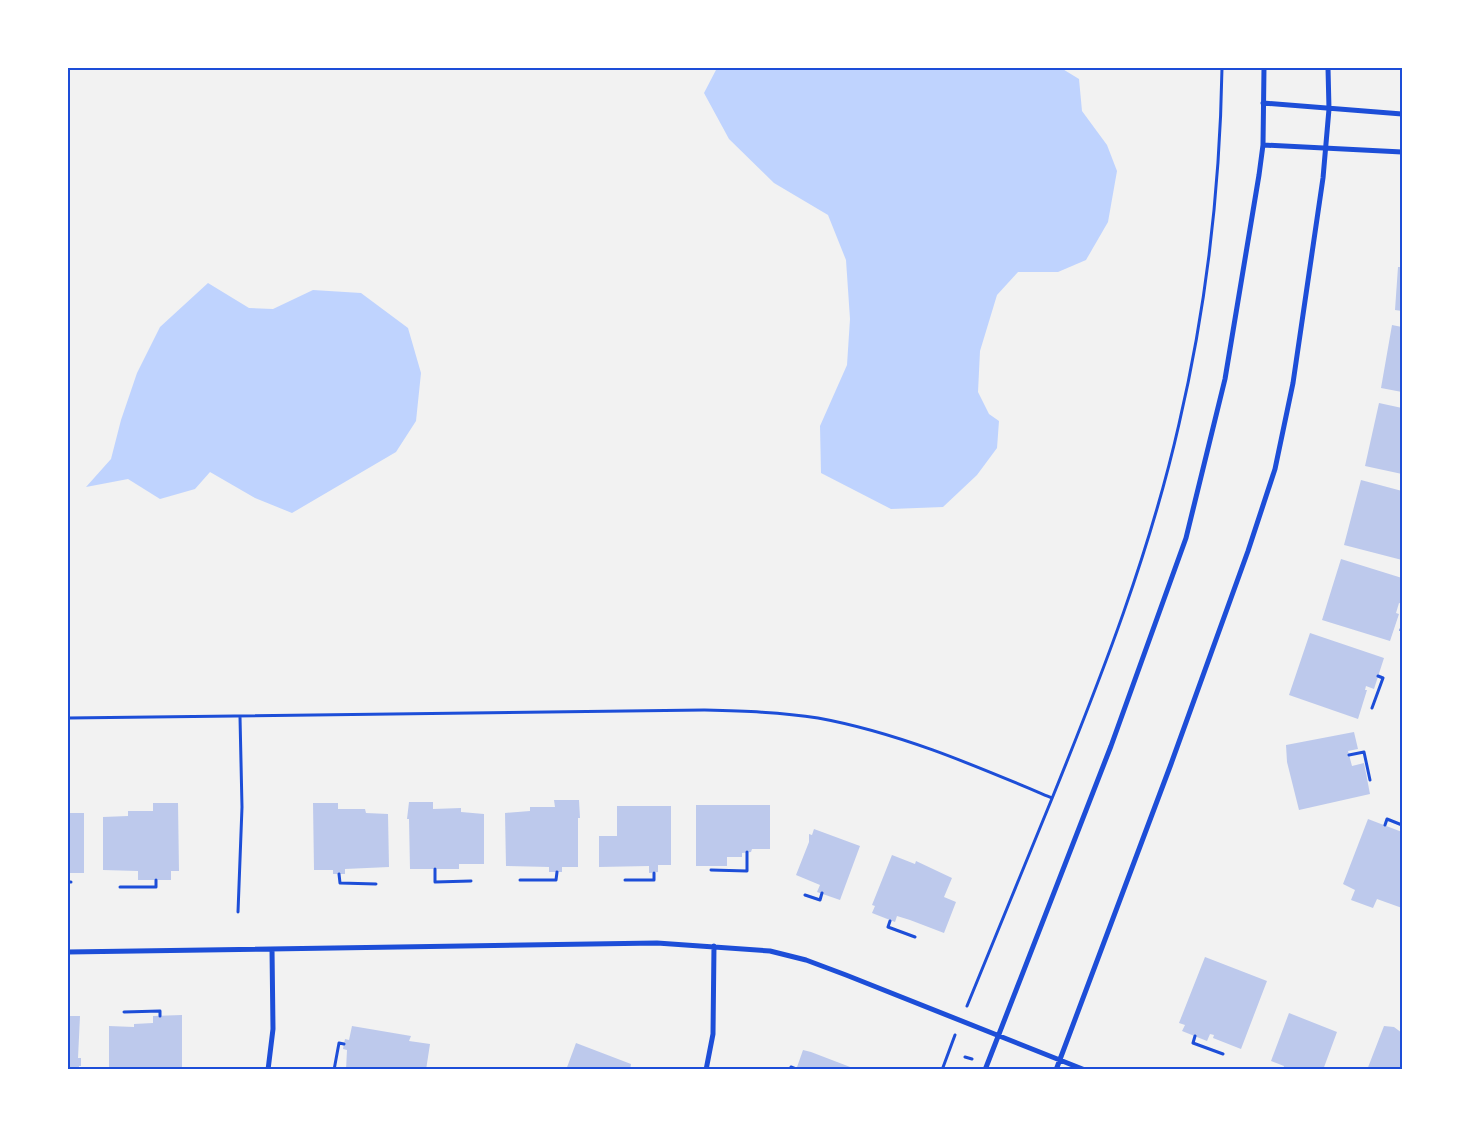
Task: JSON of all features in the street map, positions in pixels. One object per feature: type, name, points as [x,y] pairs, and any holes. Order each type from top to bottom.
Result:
[{"type":"street","points":[[985,1070],[1111,746],[1186,538],[1225,379],[1263,145],[1264,68]]},
{"type":"street","points":[[1056,1070],[1171,764],[1245,560],[1275,469],[1293,383],[1326,148],[1329,109],[1328,68]]},
{"type":"street","points":[[1263,103],[1402,114]]},
{"type":"street","points":[[1263,145],[1402,152]]},
{"type":"street","points":[[68,952],[657,943],[770,951],[806,960],[1084,1070]]},
{"type":"street","points":[[706,1070],[713,1034],[714,946]]},
{"type":"street","points":[[268,1070],[272,1029],[272,949]]},
{"type":"path","points":[[969,1003],[1119,626],[1150,528],[1179,426],[1195,350],[1209,261],[1219,173],[1222,68]]},
{"type":"path","points":[[1372,708],[1383,678],[1378,676]]},
{"type":"path","points":[[68,718],[704,710],[786,714],[818,718],[890,736],[979,767],[1052,798]]},
{"type":"path","points":[[238,912],[242,806],[240,717]]},
{"type":"path","points":[[1349,755],[1364,752],[1370,780]]},
{"type":"path","points":[[1385,825],[1387,819],[1402,825]]},
{"type":"path","points":[[711,870],[746,871],[747,852]]},
{"type":"path","points":[[434,869],[435,882],[471,881]]},
{"type":"path","points":[[520,880],[556,880],[556,872]]},
{"type":"path","points":[[625,880],[654,880],[654,873]]},
{"type":"path","points":[[339,874],[340,883],[376,884]]},
{"type":"path","points":[[120,887],[156,887],[156,880]]},
{"type":"path","points":[[805,895],[820,900],[822,893]]},
{"type":"path","points":[[890,921],[888,927],[915,937]]},
{"type":"path","points":[[124,1012],[160,1011],[160,1016]]},
{"type":"path","points":[[1195,1036],[1193,1043],[1223,1054]]},
{"type":"path","points":[[942,1070],[953,1040]]},
{"type":"path","points":[[334,1070],[339,1043],[344,1044]]},
{"type":"path","points":[[790,1070],[791,1067],[796,1069]]},
{"type":"water","points":[[717,68],[1061,68],[1079,79],[1082,111],[1107,145],[1117,171],[1108,222],[1086,260],[1058,272],[1018,272],[997,295],[980,351],[978,392],[989,414],[999,421],[997,448],[977,475],[943,507],[891,509],[821,473],[820,426],[847,365],[850,319],[846,260],[828,215],[774,183],[729,139],[704,93]]},
{"type":"water","points":[[208,283],[249,308],[273,309],[313,290],[361,293],[408,328],[421,373],[416,421],[396,452],[292,513],[255,498],[210,472],[195,489],[160,499],[128,479],[86,487],[111,459],[121,420],[137,373],[160,327]]},
{"type":"building","points":[[1401,258],[1402,311],[1395,310],[1398,267],[1400,267]]},
{"type":"building","points":[[1392,325],[1402,327],[1402,392],[1381,388]]},
{"type":"building","points":[[1379,403],[1402,408],[1402,474],[1365,466]]},
{"type":"building","points":[[1361,480],[1402,491],[1402,560],[1344,545]]},
{"type":"building","points":[[1341,559],[1402,578],[1402,604],[1399,603],[1396,613],[1399,614],[1390,641],[1322,620]]},
{"type":"building","points":[[1310,633],[1384,658],[1374,689],[1366,686],[1365,690],[1367,690],[1358,719],[1289,695]]},
{"type":"building","points":[[1354,732],[1358,749],[1348,751],[1352,766],[1364,763],[1370,794],[1299,810],[1287,762],[1286,745]]},
{"type":"building","points":[[554,800],[579,800],[578,867],[562,867],[562,872],[549,872],[549,867],[506,866],[505,813],[530,811],[530,807],[555,807]]},
{"type":"building","points":[[409,802],[433,802],[433,809],[461,808],[461,812],[484,814],[484,864],[459,864],[459,869],[410,869],[409,819],[407,819]]},
{"type":"building","points":[[153,803],[178,803],[179,871],[171,871],[171,880],[138,880],[138,871],[103,870],[103,817],[128,816],[128,811],[153,811]]},
{"type":"building","points":[[313,803],[338,803],[338,809],[365,809],[366,813],[388,814],[389,867],[345,869],[345,874],[333,874],[333,870],[314,870]]},
{"type":"building","points":[[696,805],[770,805],[770,849],[752,849],[751,852],[742,853],[742,857],[727,857],[727,866],[696,866]]},
{"type":"building","points":[[617,806],[671,806],[671,865],[658,865],[658,872],[649,873],[649,866],[599,867],[599,836],[617,836]]},
{"type":"building","points":[[68,813],[84,813],[84,873],[68,873]]},
{"type":"building","points":[[1368,819],[1402,832],[1402,908],[1377,899],[1373,908],[1351,900],[1355,890],[1343,884]]},
{"type":"building","points":[[814,829],[860,846],[840,900],[817,892],[820,885],[796,875],[809,842],[809,834],[812,835]]},
{"type":"building","points":[[892,855],[915,864],[916,861],[952,878],[944,897],[956,902],[944,933],[897,916],[895,922],[872,913],[875,906],[872,905]]},
{"type":"building","points":[[1205,957],[1267,981],[1241,1049],[1213,1038],[1214,1035],[1210,1034],[1207,1041],[1182,1031],[1185,1025],[1179,1023]]},
{"type":"building","points":[[1289,1013],[1337,1032],[1323,1070],[1283,1070],[1284,1066],[1271,1061]]},
{"type":"building","points":[[182,1015],[182,1070],[109,1070],[109,1026],[134,1027],[134,1024],[153,1023],[153,1016]]},
{"type":"building","points":[[68,1016],[80,1016],[78,1058],[81,1058],[81,1066],[79,1066],[79,1070],[68,1070]]},
{"type":"building","points":[[352,1026],[411,1036],[409,1041],[430,1044],[426,1070],[346,1070],[347,1050],[343,1049],[345,1039],[349,1040]]},
{"type":"building","points":[[1384,1026],[1394,1027],[1402,1033],[1402,1070],[1367,1070]]},
{"type":"building","points":[[576,1043],[631,1064],[630,1070],[566,1070]]},
{"type":"building","points":[[803,1050],[811,1052],[858,1070],[796,1070]]}]
